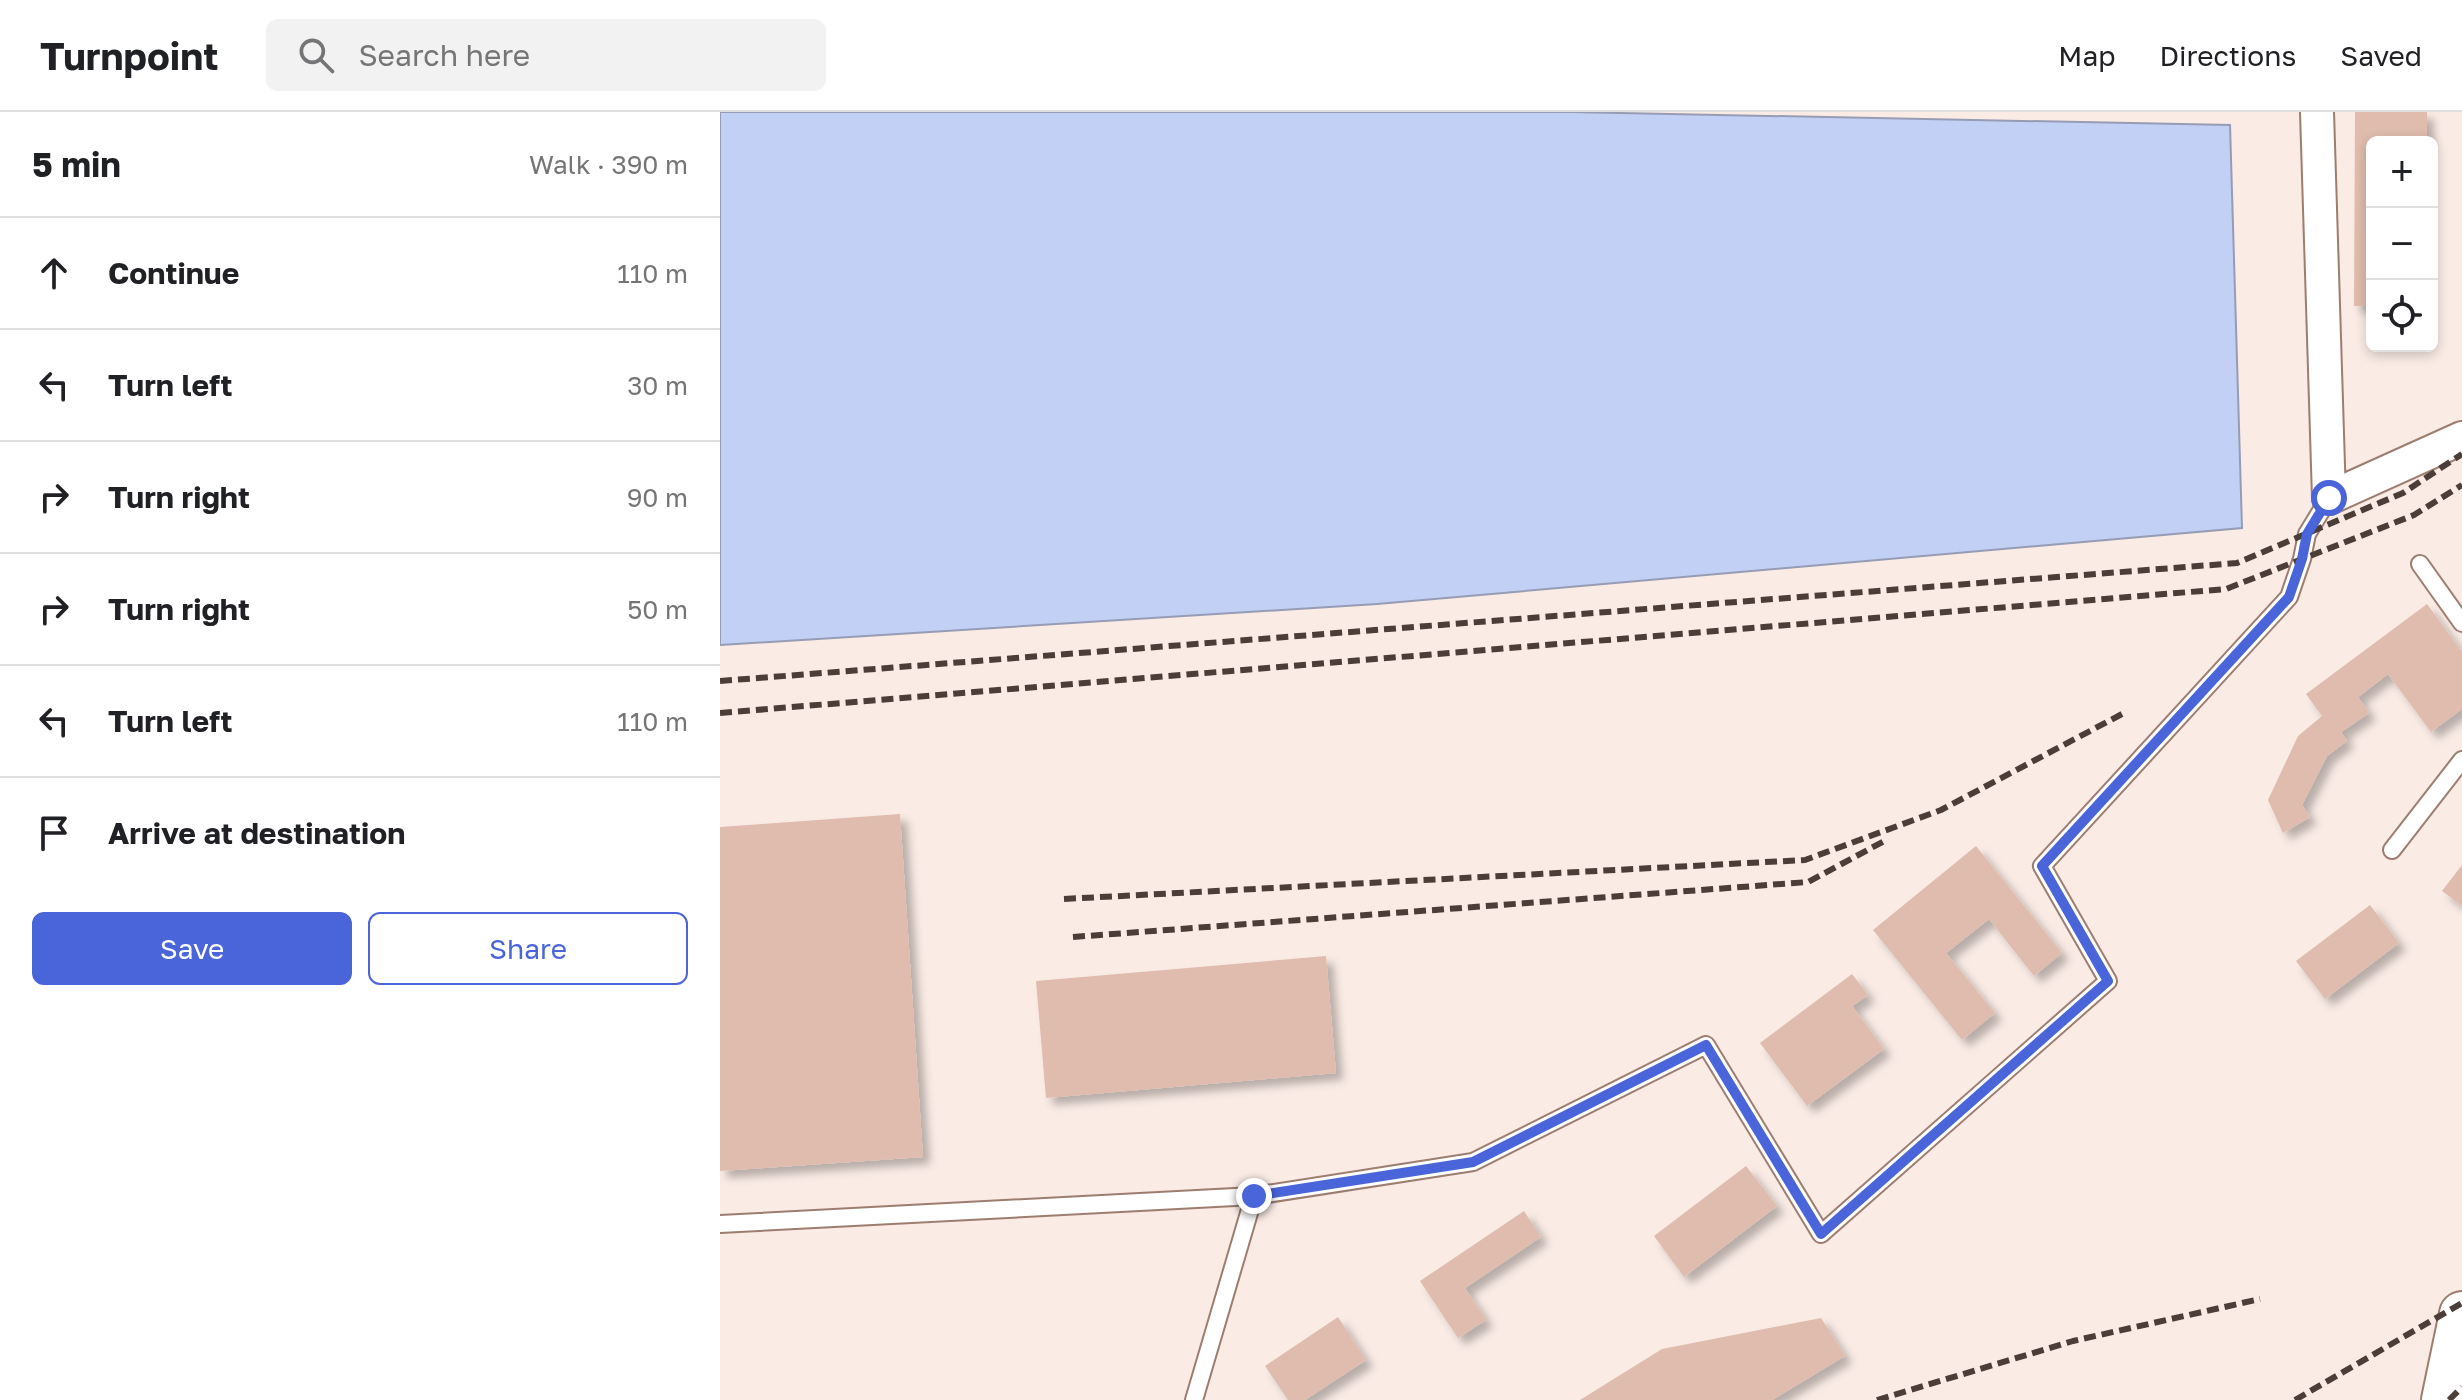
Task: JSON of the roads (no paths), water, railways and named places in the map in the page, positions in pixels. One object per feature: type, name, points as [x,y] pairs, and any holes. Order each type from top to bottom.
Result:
[{"type":"main road","points":[[2444,1400],[2462,1314]]},
{"type":"street","points":[[2317,112],[2329,498],[2462,438]]},
{"type":"lane","points":[[720,1224],[1254,1196],[1473,1162],[1706,1045],[1821,1234],[2108,981],[2042,866],[2289,597],[2307,534],[2329,498]]},
{"type":"lane","points":[[2420,564],[2462,623]]},
{"type":"lane","points":[[2392,850],[2462,760]]},
{"type":"lane","points":[[1194,1400],[1254,1196]]},
{"type":"water","points":[[720,112],[1570,112],[2230,125],[2242,528],[1377,604],[720,645]]},
{"type":"railway","points":[[720,681],[2237,563],[2403,493],[2462,454]]},
{"type":"railway","points":[[720,713],[2226,589],[2414,515],[2462,485]]},
{"type":"railway","points":[[1064,899],[1805,860],[1941,810],[2122,714]]},
{"type":"railway","points":[[1073,937],[1808,882],[1888,839]]},
{"type":"railway","points":[[1877,1400],[2073,1341],[2260,1299]]},
{"type":"railway","points":[[2295,1400],[2462,1303]]},
{"type":"railway","points":[[2449,1400],[2462,1387]]}]
